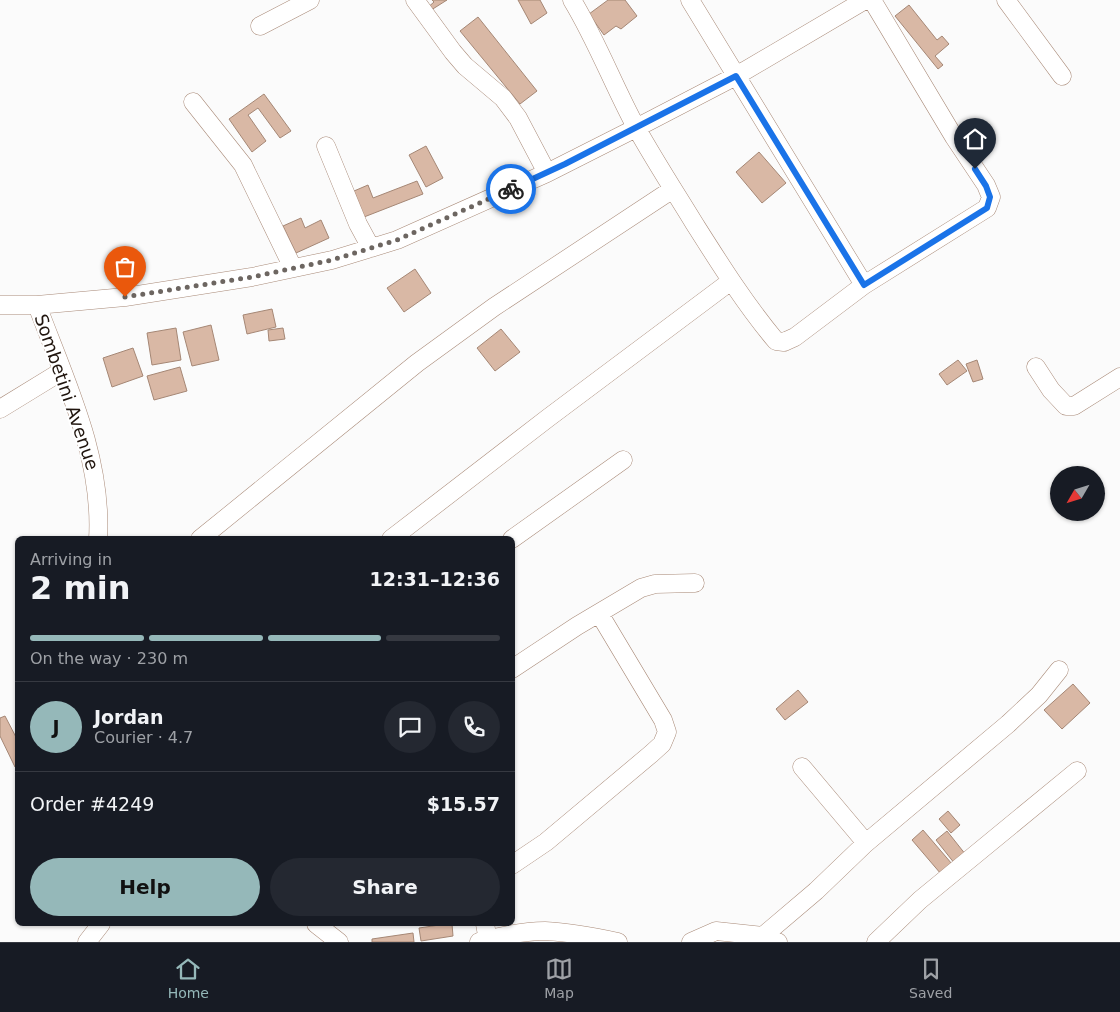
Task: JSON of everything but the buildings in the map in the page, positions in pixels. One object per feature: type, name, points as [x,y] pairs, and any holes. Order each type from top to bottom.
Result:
[{"type":"street","points":[[260,26],[310,0]]},
{"type":"street","points":[[415,0],[465,66],[503,98],[518,118],[547,173]]},
{"type":"street","points":[[572,0],[586,23],[636,128],[673,189],[731,281],[776,341],[784,342],[795,337],[864,285],[987,208],[990,197],[986,186],[954,137],[872,0]]},
{"type":"street","points":[[690,0],[864,285]]},
{"type":"street","points":[[1006,0],[1062,76]]},
{"type":"street","name":"Sombetini Avenue","points":[[0,306],[37,306],[125,297],[252,277],[332,260],[397,240],[547,173],[736,76],[853,2]]},
{"type":"street","points":[[193,102],[243,165],[293,268]]},
{"type":"street","points":[[326,146],[358,224],[371,248]]},
{"type":"street","points":[[204,536],[417,363],[471,323],[673,189]]},
{"type":"street","points":[[395,536],[540,423],[731,281]]},
{"type":"street","name":"Sombetini Avenue","points":[[37,306],[78,415],[95,471],[98,536]]},
{"type":"street","points":[[1036,366],[1051,390],[1066,406],[1074,406],[1120,378]]},
{"type":"street","points":[[0,409],[62,371]]},
{"type":"street","points":[[515,537],[623,460]]},
{"type":"street","points":[[515,667],[599,613],[647,585],[695,583]]},
{"type":"street","points":[[515,863],[552,837],[651,754],[662,744],[667,732],[663,720],[599,613]]},
{"type":"street","points":[[691,942],[716,931],[771,939],[816,891],[866,843],[1008,724],[1039,695],[1059,670]]},
{"type":"street","points":[[802,767],[866,843]]},
{"type":"street","points":[[876,942],[920,900],[1077,771]]},
{"type":"street","points":[[87,942],[99,926]]},
{"type":"street","points":[[319,926],[339,942]]},
{"type":"street","points":[[484,935],[544,931],[597,937],[618,942]]},
{"type":"way so far","points":[[125,297],[252,277],[332,260],[397,240],[511,189]]},
{"type":"route","points":[[511,189],[565,164],[736,76],[864,285],[987,208],[990,197],[986,186],[975,169]]}]
